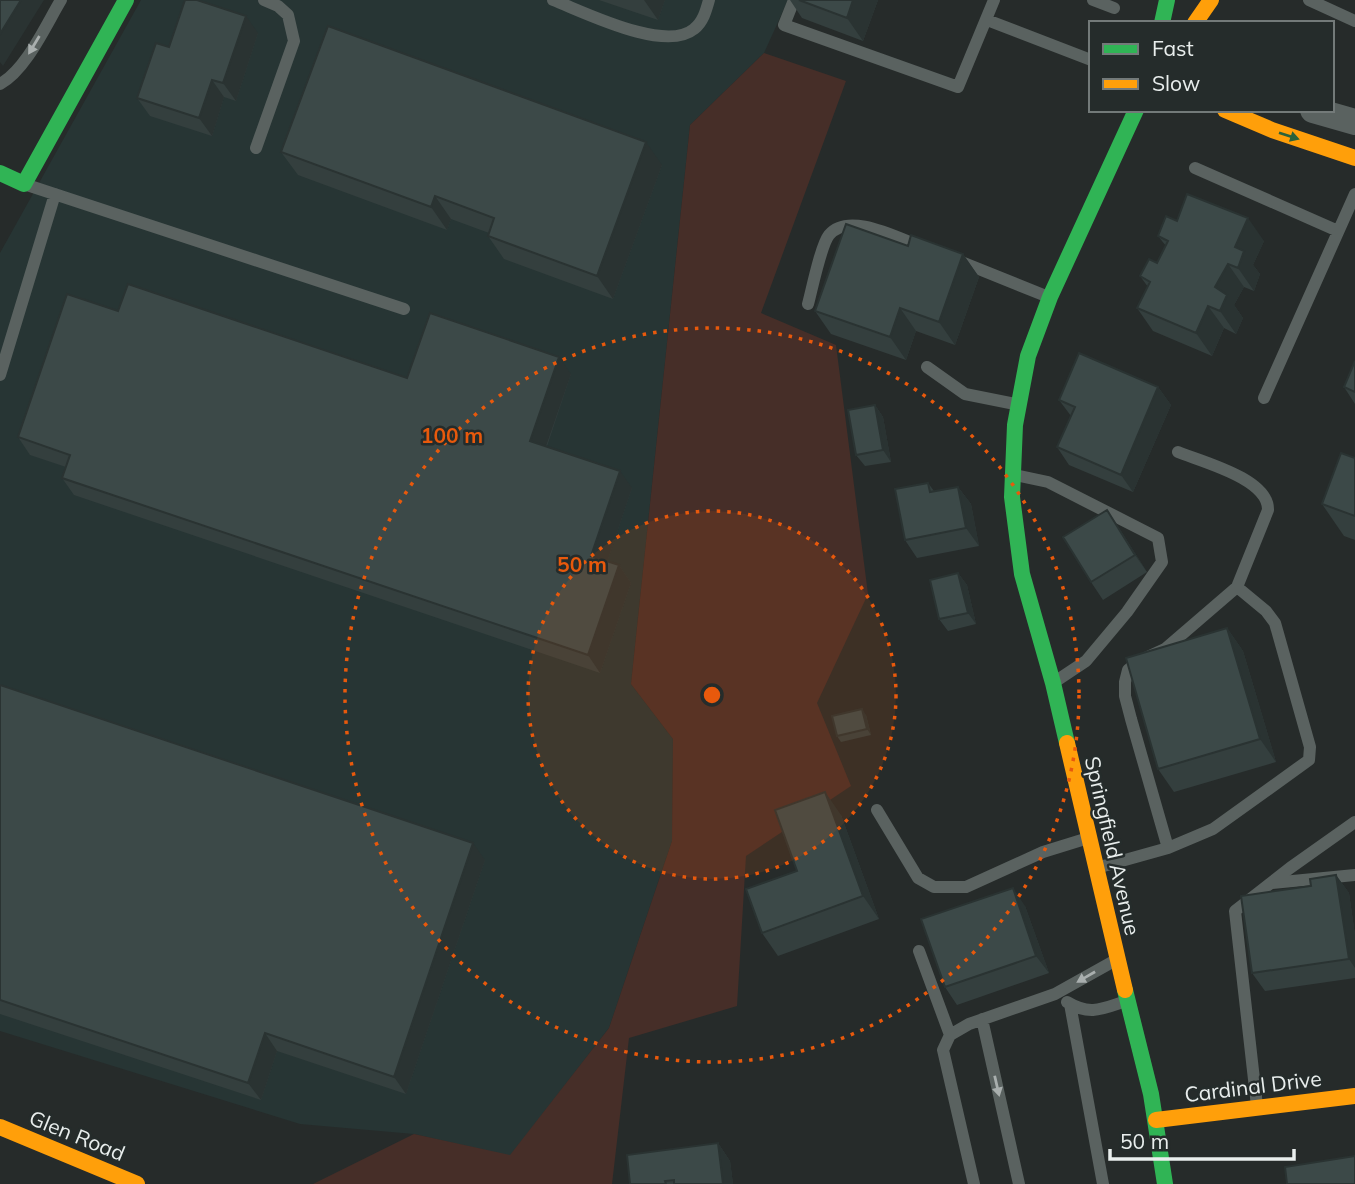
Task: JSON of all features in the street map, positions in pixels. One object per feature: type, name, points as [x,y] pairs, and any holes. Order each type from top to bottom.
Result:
[{"type":"main road","points":[[0,173],[23,184],[126,0]]},
{"type":"main road","points":[[1162,21],[1167,0]]},
{"type":"main road","points":[[1196,21],[1211,0]]},
{"type":"main road","name":"Springfield Avenue","points":[[1135,112],[1050,297],[1028,356],[1017,404],[1012,475],[1014,518],[1030,607],[1053,683],[1156,1120],[1165,1184]]},
{"type":"main road","points":[[1230,112],[1272,130],[1355,158]]},
{"type":"main road","name":"Cardinal Drive","points":[[1156,1120],[1355,1096]]},
{"type":"main road","name":"Glen Road","points":[[0,1127],[137,1184]]},
{"type":"street","points":[[1320,112],[1355,122]]},
{"type":"lane","points":[[0,83],[10,79],[28,55],[61,0]]},
{"type":"lane","points":[[256,148],[294,41],[288,15],[278,6],[264,0]]},
{"type":"lane","points":[[552,0],[635,32],[661,37],[694,30],[703,20],[709,0]]},
{"type":"lane","points":[[794,0],[784,25],[958,87],[994,0]]},
{"type":"lane","points":[[1093,0],[1114,8]]},
{"type":"lane","points":[[1309,0],[1355,21]]},
{"type":"lane","points":[[987,20],[1089,59]]},
{"type":"lane","points":[[1195,167],[1338,231]]},
{"type":"lane","points":[[23,184],[404,309]]},
{"type":"lane","points":[[0,375],[55,194]]},
{"type":"lane","points":[[1264,398],[1355,194]]},
{"type":"lane","points":[[808,304],[828,236],[838,228],[850,225],[867,227],[1050,297]]},
{"type":"lane","points":[[927,368],[965,394],[1017,404]]},
{"type":"lane","points":[[1168,848],[1128,708],[1125,682],[1128,670],[1139,661],[1166,649],[1237,587],[1268,510],[1268,502],[1261,490],[1250,481],[1178,452]]},
{"type":"lane","points":[[1012,475],[1048,482],[1158,538],[1162,562],[1127,612],[1086,661],[1053,683]]},
{"type":"lane","points":[[1096,868],[1168,848],[1213,829],[1309,760],[1310,747],[1275,623],[1266,611],[1237,587]]},
{"type":"lane","points":[[877,810],[918,878],[934,887],[967,887],[1044,852],[1089,838]]},
{"type":"lane","points":[[1257,1108],[1234,911],[1355,822]]},
{"type":"lane","points":[[1270,883],[1355,874]]},
{"type":"lane","points":[[919,950],[950,1035]]},
{"type":"lane","points":[[974,1184],[943,1050],[950,1035],[982,1020],[1055,994],[1117,959]]},
{"type":"lane","points":[[1055,994],[1081,1011],[1097,1010],[1128,1001]]},
{"type":"lane","points":[[1070,1004],[1103,1184]]},
{"type":"lane","points":[[982,1020],[1019,1184]]},
{"type":"shaded area","points":[[141,0],[788,0],[764,53],[690,125],[631,684],[673,739],[672,841],[609,1028],[510,1156],[414,1134],[300,1124],[0,1031],[0,253]]},
{"type":"shaded area","points":[[764,53],[846,81],[761,313],[836,345],[868,594],[817,703],[851,786],[746,856],[737,1006],[629,1038],[612,1184],[313,1184],[414,1134],[510,1155],[609,1028],[672,841],[673,739],[631,684],[690,125]]},
{"type":"building","points":[[0,0],[21,0],[0,34]]},
{"type":"building","points":[[185,0],[197,0],[246,16],[223,83],[212,80],[199,118],[137,98],[156,43],[169,47]]},
{"type":"building","points":[[799,0],[853,0],[847,18]]},
{"type":"building","points":[[328,26],[646,142],[597,276],[488,236],[494,218],[435,196],[431,207],[281,152]]},
{"type":"building","points":[[1187,194],[1248,218],[1235,247],[1244,251],[1238,268],[1228,264],[1215,287],[1227,295],[1220,311],[1208,306],[1196,333],[1137,308],[1150,282],[1140,276],[1149,259],[1157,263],[1168,241],[1158,236],[1166,216],[1177,221]]},
{"type":"building","points":[[846,224],[908,246],[911,235],[963,254],[939,322],[900,308],[890,337],[815,311]]},
{"type":"building","points":[[128,284],[407,378],[430,313],[559,357],[530,441],[620,471],[591,556],[619,565],[588,655],[62,478],[70,455],[18,437],[67,294],[118,311]]},
{"type":"building","points":[[1079,353],[1158,387],[1121,475],[1057,447],[1075,407],[1059,400]]},
{"type":"building","points":[[1355,361],[1355,392],[1344,387]]},
{"type":"building","points":[[875,405],[883,450],[856,455],[848,410]]},
{"type":"building","points":[[1341,453],[1355,458],[1355,516],[1322,504]]},
{"type":"building","points":[[928,483],[930,492],[958,487],[966,528],[905,540],[895,489]]},
{"type":"building","points":[[1107,510],[1135,555],[1091,582],[1063,537]]},
{"type":"building","points":[[958,573],[968,613],[939,619],[930,580]]},
{"type":"building","points":[[1227,628],[1260,739],[1158,769],[1126,658]]},
{"type":"building","points":[[0,685],[473,843],[394,1077],[265,1033],[248,1083],[0,1000]]},
{"type":"building","points":[[862,709],[867,729],[837,736],[832,716]]},
{"type":"building","points":[[825,792],[863,896],[762,933],[746,889],[797,871],[775,810]]},
{"type":"building","points":[[1336,875],[1349,959],[1252,973],[1241,896],[1311,886],[1310,879]]},
{"type":"building","points":[[1013,888],[1036,956],[945,987],[921,919]]},
{"type":"building","points":[[718,1143],[723,1184],[674,1184],[674,1180],[665,1181],[666,1184],[630,1184],[627,1155]]},
{"type":"building","points":[[1355,1156],[1355,1184],[1287,1184],[1285,1167]]},
{"type":"traffic: fast","points":[[0,173],[24,184],[126,0]]},
{"type":"traffic: fast","points":[[1162,21],[1167,0]]},
{"type":"traffic: fast","points":[[1067,743],[1022,574],[1012,497],[1015,425],[1028,356],[1050,297],[1135,112]]},
{"type":"traffic: fast","points":[[1125,990],[1151,1094],[1165,1184]]},
{"type":"traffic: slow","points":[[1196,21],[1211,0]]},
{"type":"traffic: slow","points":[[1230,112],[1272,130],[1355,158]]},
{"type":"traffic: slow","points":[[1067,743],[1125,990]]},
{"type":"traffic: slow","points":[[1156,1120],[1355,1096]]},
{"type":"traffic: slow","points":[[0,1127],[137,1184]]}]
